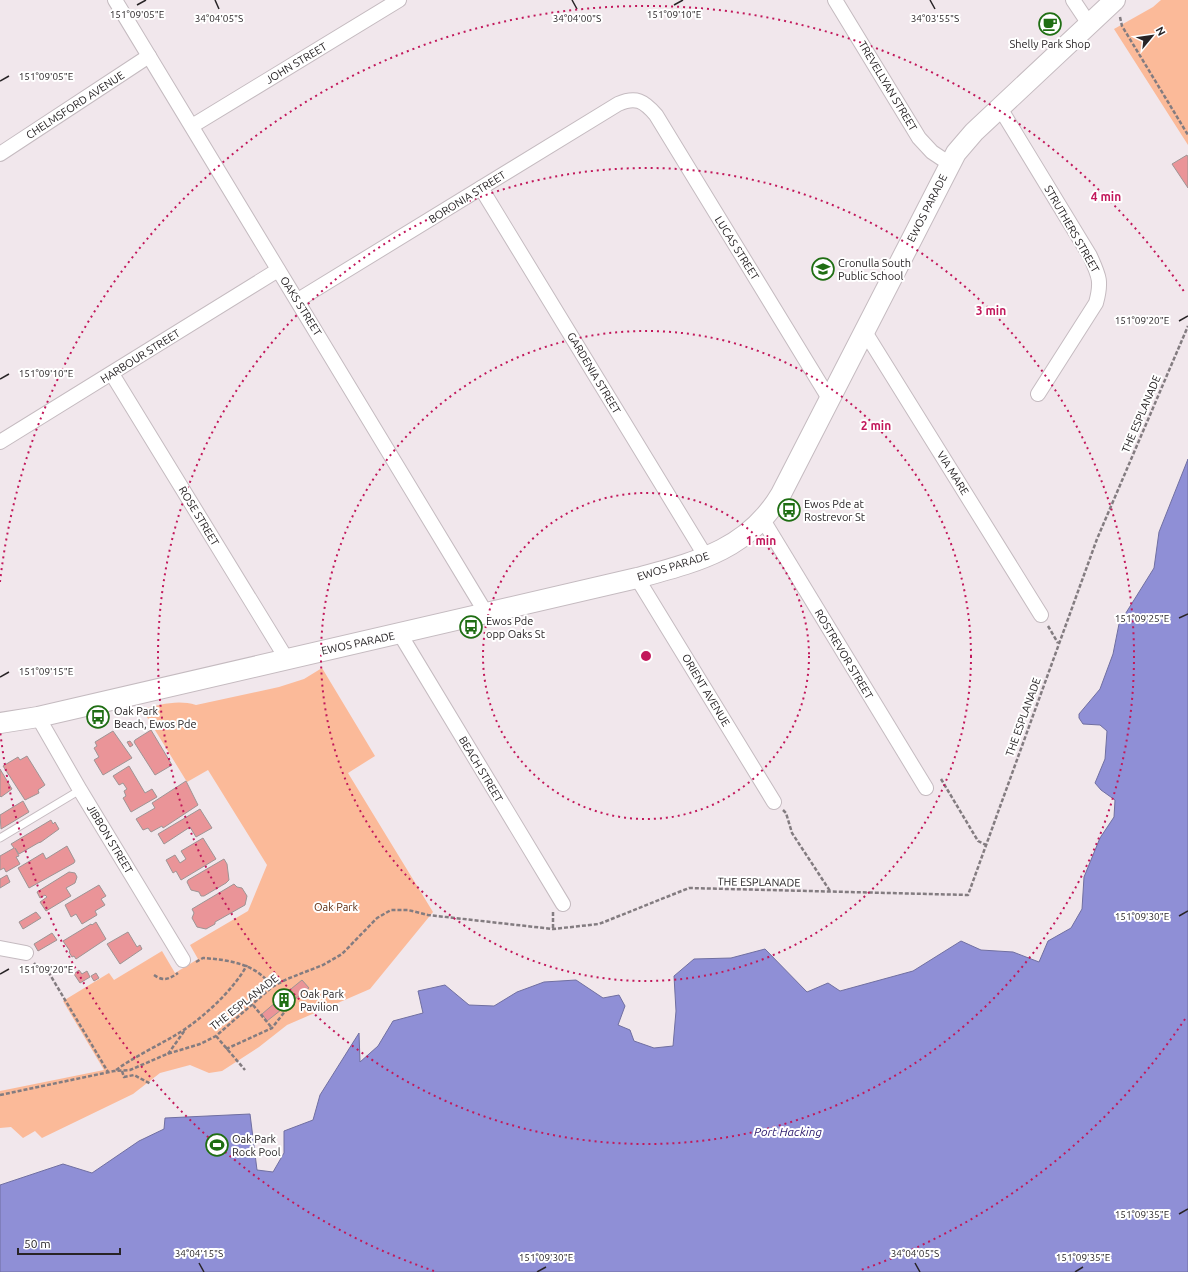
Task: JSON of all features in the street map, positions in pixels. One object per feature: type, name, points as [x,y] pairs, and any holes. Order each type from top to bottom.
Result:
[{"type":"street","name":"OAKS STREET","points":[[115,0],[278,270],[298,300],[486,613]]},
{"type":"street","name":"JOHN STREET","points":[[192,126],[400,0]]},
{"type":"street","name":"TREVELLYAN STREET","points":[[835,0],[925,146],[950,164]]},
{"type":"street","points":[[1073,0],[1089,24]]},
{"type":"street","name":"EWOS PARADE","points":[[0,723],[38,717],[286,658],[400,634],[637,578],[706,557],[737,542],[763,520],[781,494],[950,164],[964,142],[1089,24],[1118,8]]},
{"type":"street","name":"CHELMSFORD AVENUE","points":[[0,154],[149,56]]},
{"type":"street","name":"BORONIA STREET","points":[[298,300],[618,104],[627,100],[638,100]]},
{"type":"street","name":"LUCAS STREET","points":[[638,100],[648,106],[656,115],[830,400]]},
{"type":"street","name":"STRUTHERS STREET","points":[[1000,108],[1090,256],[1099,275],[1100,287],[1096,303],[1038,394]]},
{"type":"street","name":"GARDENIA STREET","points":[[482,188],[706,557]]},
{"type":"street","name":"HARBOUR STREET","points":[[0,442],[278,270]]},
{"type":"street","name":"VIA MARE","points":[[865,332],[1041,615]]},
{"type":"street","name":"ROSE STREET","points":[[112,374],[286,658]]},
{"type":"street","name":"ROSTREVOR STREET","points":[[763,520],[926,788]]},
{"type":"street","name":"ORIENT AVENUE","points":[[637,578],[774,802]]},
{"type":"street","name":"BEACH STREET","points":[[400,634],[563,904]]},
{"type":"street","name":"JIBBON STREET","points":[[38,717],[185,966]]},
{"type":"street","points":[[0,948],[26,953]]},
{"type":"lane","points":[[0,838],[80,790]]},
{"type":"path","points":[[1118,8],[1122,26],[1188,136]]},
{"type":"path","name":"THE ESPLANADE","points":[[0,1095],[108,1072],[130,1070],[167,1054],[200,1044],[216,1036],[272,988],[287,979],[333,960],[347,950],[377,918],[391,910],[408,910],[428,915],[553,929],[599,924],[690,888],[968,895],[1097,538],[1188,326]]},
{"type":"path","points":[[1041,615],[1058,643]]},
{"type":"path","points":[[941,779],[978,840],[986,845]]},
{"type":"path","points":[[774,802],[786,813],[792,833],[830,892]]},
{"type":"path","points":[[26,953],[42,972],[49,973],[108,1072]]},
{"type":"path","points":[[154,975],[161,980],[168,980],[185,966],[203,958],[247,965],[262,974],[272,988]]},
{"type":"path","points":[[114,1071],[186,1028],[200,1017],[228,990],[247,965]]},
{"type":"path","points":[[226,1049],[272,1028],[293,1001]]},
{"type":"path","points":[[253,1005],[272,1028]]},
{"type":"path","points":[[167,1054],[186,1028]]},
{"type":"path","points":[[216,1036],[245,1070]]},
{"type":"path","points":[[122,1070],[124,1077],[134,1075],[151,1084]]},
{"type":"green space","points":[[1161,0],[1188,0],[1188,145],[1114,29],[1153,7]]},
{"type":"green space","name":"Oak Park","points":[[322,668],[375,756],[348,773],[433,912],[370,989],[287,1025],[259,1047],[222,1071],[209,1073],[190,1065],[160,1073],[133,1094],[42,1138],[35,1131],[23,1138],[11,1127],[0,1128],[0,1091],[104,1070],[63,1001],[109,973],[114,980],[162,951],[175,973],[198,959],[190,945],[248,911],[267,865],[208,770],[187,782],[142,709],[162,704],[175,703],[189,703],[196,705],[279,687],[304,679]]},
{"type":"water","name":"Port Hacking","points":[[1188,459],[1188,1272],[0,1272],[0,1185],[63,1164],[92,1173],[139,1141],[164,1129],[165,1118],[250,1114],[257,1170],[273,1172],[284,1153],[284,1131],[313,1120],[320,1095],[359,1033],[360,1062],[378,1046],[393,1021],[423,1013],[418,991],[445,985],[469,1005],[494,1006],[517,992],[544,982],[576,980],[603,998],[619,995],[625,1006],[618,1025],[630,1030],[634,1041],[654,1048],[673,1046],[676,1011],[674,976],[694,959],[731,958],[765,949],[807,992],[828,983],[840,991],[913,971],[961,941],[981,950],[1013,952],[1039,962],[1048,941],[1071,928],[1082,909],[1084,877],[1100,838],[1114,817],[1115,800],[1101,790],[1095,783],[1105,759],[1107,731],[1100,725],[1083,724],[1079,718],[1079,714],[1100,689],[1113,654],[1119,624],[1154,568],[1159,532]]},
{"type":"building","points":[[1187,155],[1188,157],[1188,188],[1172,164]]},
{"type":"building","points":[[151,730],[172,765],[155,775],[134,742]]},
{"type":"building","points":[[113,731],[132,758],[103,775],[94,760],[99,757],[94,748],[97,746],[95,742]]},
{"type":"building","points":[[130,741],[133,745],[130,747],[127,742]]},
{"type":"building","points":[[27,756],[45,785],[38,790],[39,793],[25,800],[3,766],[18,757],[20,760]]},
{"type":"building","points":[[129,766],[145,793],[152,789],[157,797],[131,812],[123,798],[126,796],[124,791],[127,789],[123,783],[119,785],[113,776]]},
{"type":"building","points":[[0,769],[12,789],[1,797],[0,796]]},
{"type":"building","points":[[186,781],[198,805],[163,828],[162,826],[151,832],[148,828],[143,830],[136,819],[155,808],[152,803]]},
{"type":"building","points":[[23,801],[29,812],[1,829],[0,815]]},
{"type":"building","points":[[200,809],[212,828],[196,837],[190,827],[164,844],[158,834]]},
{"type":"building","points":[[51,820],[53,824],[55,822],[59,829],[41,842],[19,854],[15,848],[19,856],[16,857],[20,864],[6,872],[4,868],[0,870],[0,856],[14,848],[11,844]]},
{"type":"building","points":[[203,838],[216,859],[181,880],[176,871],[173,873],[166,860],[175,855],[180,863],[186,859],[181,851]]},
{"type":"building","points":[[67,846],[75,861],[74,863],[29,888],[18,868],[43,853],[46,859]]},
{"type":"building","points":[[224,859],[227,864],[229,880],[226,883],[204,896],[201,896],[199,892],[191,890],[187,882],[188,880]]},
{"type":"building","points":[[69,872],[75,873],[77,877],[75,883],[66,888],[71,896],[46,911],[40,902],[47,897],[45,895],[40,898],[37,892]]},
{"type":"building","points":[[7,875],[10,882],[0,888],[0,879]]},
{"type":"building","points":[[234,884],[237,887],[242,888],[247,896],[245,905],[215,922],[215,924],[206,929],[197,927],[192,918],[194,913],[192,909]]},
{"type":"building","points":[[99,885],[106,896],[101,899],[105,905],[95,911],[97,915],[82,924],[76,914],[71,917],[65,905]]},
{"type":"building","points":[[36,912],[41,918],[23,929],[19,922]]},
{"type":"building","points":[[96,922],[106,939],[76,959],[74,956],[72,957],[63,941]]},
{"type":"building","points":[[128,932],[137,947],[140,945],[142,949],[120,964],[107,944]]},
{"type":"building","points":[[52,933],[57,940],[38,951],[34,944]]},
{"type":"building","points":[[79,970],[82,974],[87,971],[90,977],[80,983],[74,974]]},
{"type":"building","points":[[96,973],[99,978],[94,981],[91,976]]},
{"type":"building","name":"Oak Park Pavilion","points":[[302,980],[309,988],[267,1021],[262,1014],[276,1002],[274,999],[284,991],[286,993]]},
{"type":"place","name":"Shelly Park Shop","points":[[1050,24]]},
{"type":"place","name":"Cronulla South Public School","points":[[823,269]]},
{"type":"place","name":"Ewos Pde at Rostrevor St","points":[[789,510]]},
{"type":"place","name":"Ewos Pde opp Oaks St","points":[[471,627]]},
{"type":"place","name":"Oak Park Beach, Ewos Pde","points":[[98,717]]},
{"type":"place","name":"Oak Park Pavilion","points":[[284,1000]]},
{"type":"place","name":"Oak Park Rock Pool","points":[[217,1145]]}]
